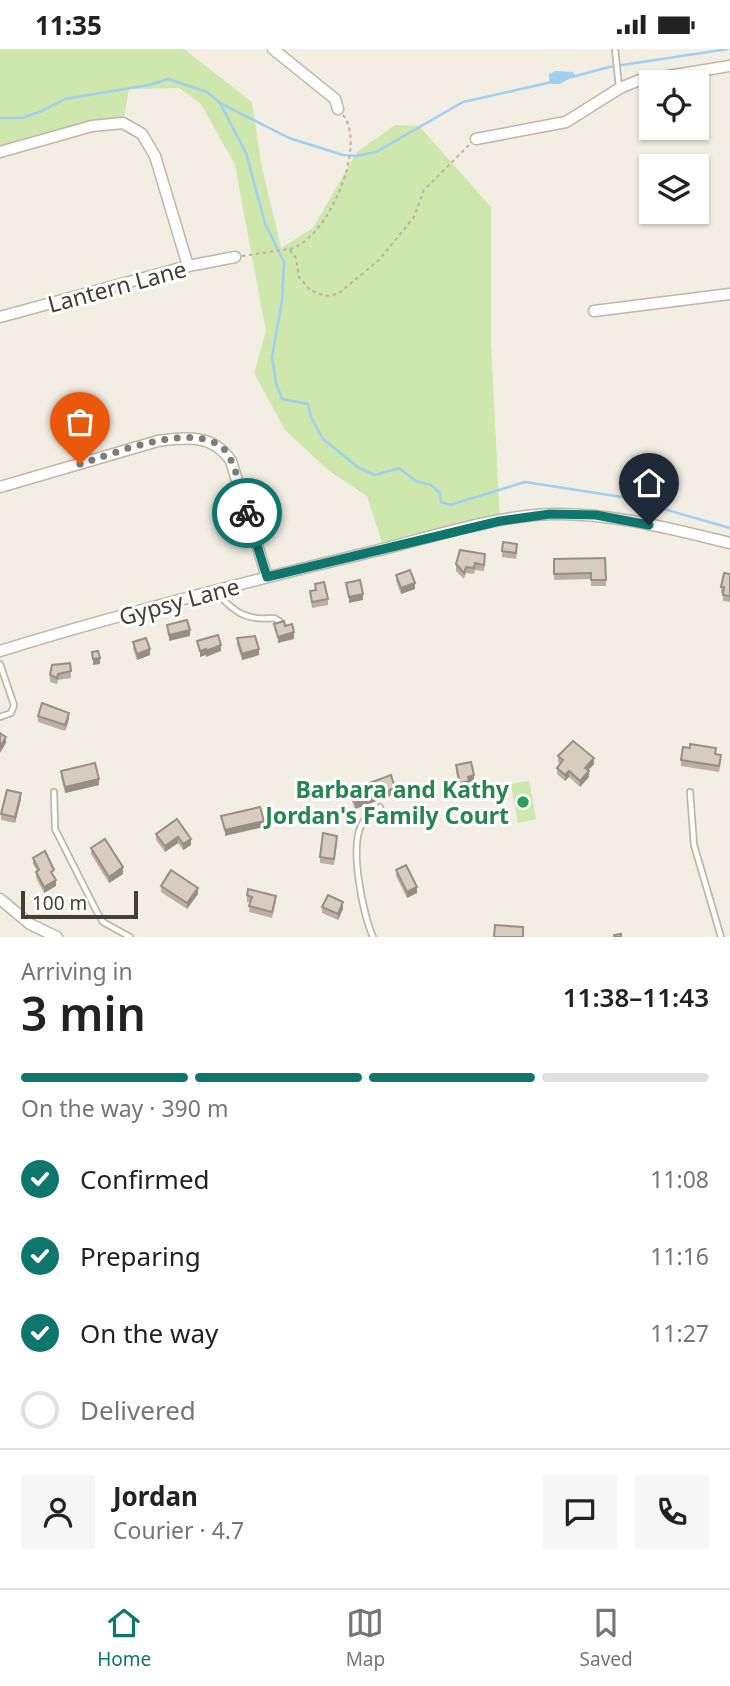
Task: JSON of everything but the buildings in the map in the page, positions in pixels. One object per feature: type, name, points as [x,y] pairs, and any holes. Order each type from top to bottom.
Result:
[{"type":"street","points":[[273,49],[335,99],[338,109]]},
{"type":"street","points":[[475,139],[566,122],[620,88],[655,77],[730,67]]},
{"type":"street","points":[[0,152],[92,126],[123,123],[142,134],[155,156],[188,266]]},
{"type":"street","name":"Lantern Lane","points":[[0,317],[188,266],[235,257]]},
{"type":"street","points":[[594,311],[730,294]]},
{"type":"street","points":[[0,487],[158,441],[181,437],[202,440],[222,448],[231,461],[267,577]]},
{"type":"street","name":"Gypsy Lane","points":[[0,652],[267,577],[500,521],[550,514],[596,515],[730,543]]},
{"type":"street","points":[[0,899],[30,924],[57,937]]},
{"type":"lane","points":[[615,49],[620,88]]},
{"type":"lane","points":[[215,591],[237,612],[257,620],[274,618],[279,621]]},
{"type":"lane","points":[[0,664],[14,705],[11,713],[0,717]]},
{"type":"lane","points":[[54,792],[55,829],[97,912],[103,922],[130,937]]},
{"type":"lane","points":[[690,792],[694,845],[721,937]]},
{"type":"lane","points":[[373,937],[365,916],[358,881],[358,847],[362,823],[380,807]]},
{"type":"path","points":[[235,257],[275,253],[297,247],[324,222],[346,172],[349,153],[350,127],[338,109]]},
{"type":"path","points":[[289,249],[296,258],[299,278],[310,290],[325,296],[338,294],[379,260],[414,218],[424,190],[475,139]]},
{"type":"green space","points":[[0,49],[184,49],[252,102],[261,163],[281,248],[313,228],[357,152],[395,125],[419,126],[491,207],[491,343],[500,521],[384,549],[367,496],[328,470],[285,430],[254,373],[266,332],[235,165],[201,104],[179,88],[129,89],[123,123],[0,151]]},
{"type":"green space","name":"Barbara and Kathy Jordan's Family Court","points":[[529,781],[536,819],[518,823],[511,784]]},
{"type":"water","points":[[556,71],[572,72],[576,75],[560,84],[552,84],[549,74]]},
{"type":"waterway","points":[[572,77],[609,67],[728,49]]},
{"type":"waterway","points":[[0,118],[22,118],[65,99],[149,85],[168,79],[207,92],[220,103],[289,138],[343,155],[356,156],[376,152],[463,102],[552,82]]},
{"type":"waterway","points":[[220,103],[246,153],[265,223],[284,262],[282,301],[272,357],[276,383],[282,399],[308,404],[311,417],[323,439],[359,468],[375,475],[399,468],[416,481],[431,485],[440,493],[441,502],[450,505],[525,482],[622,497],[730,528]]},
{"type":"way so far","points":[[80,464],[158,441],[181,437],[202,440],[222,448],[231,461],[247,513]]},
{"type":"place","name":"Barbara and Kathy Jordan's Family Court","points":[[523,802]]},
{"type":"route","points":[[247,513],[267,577],[500,521],[550,514],[596,515],[649,525]]}]
